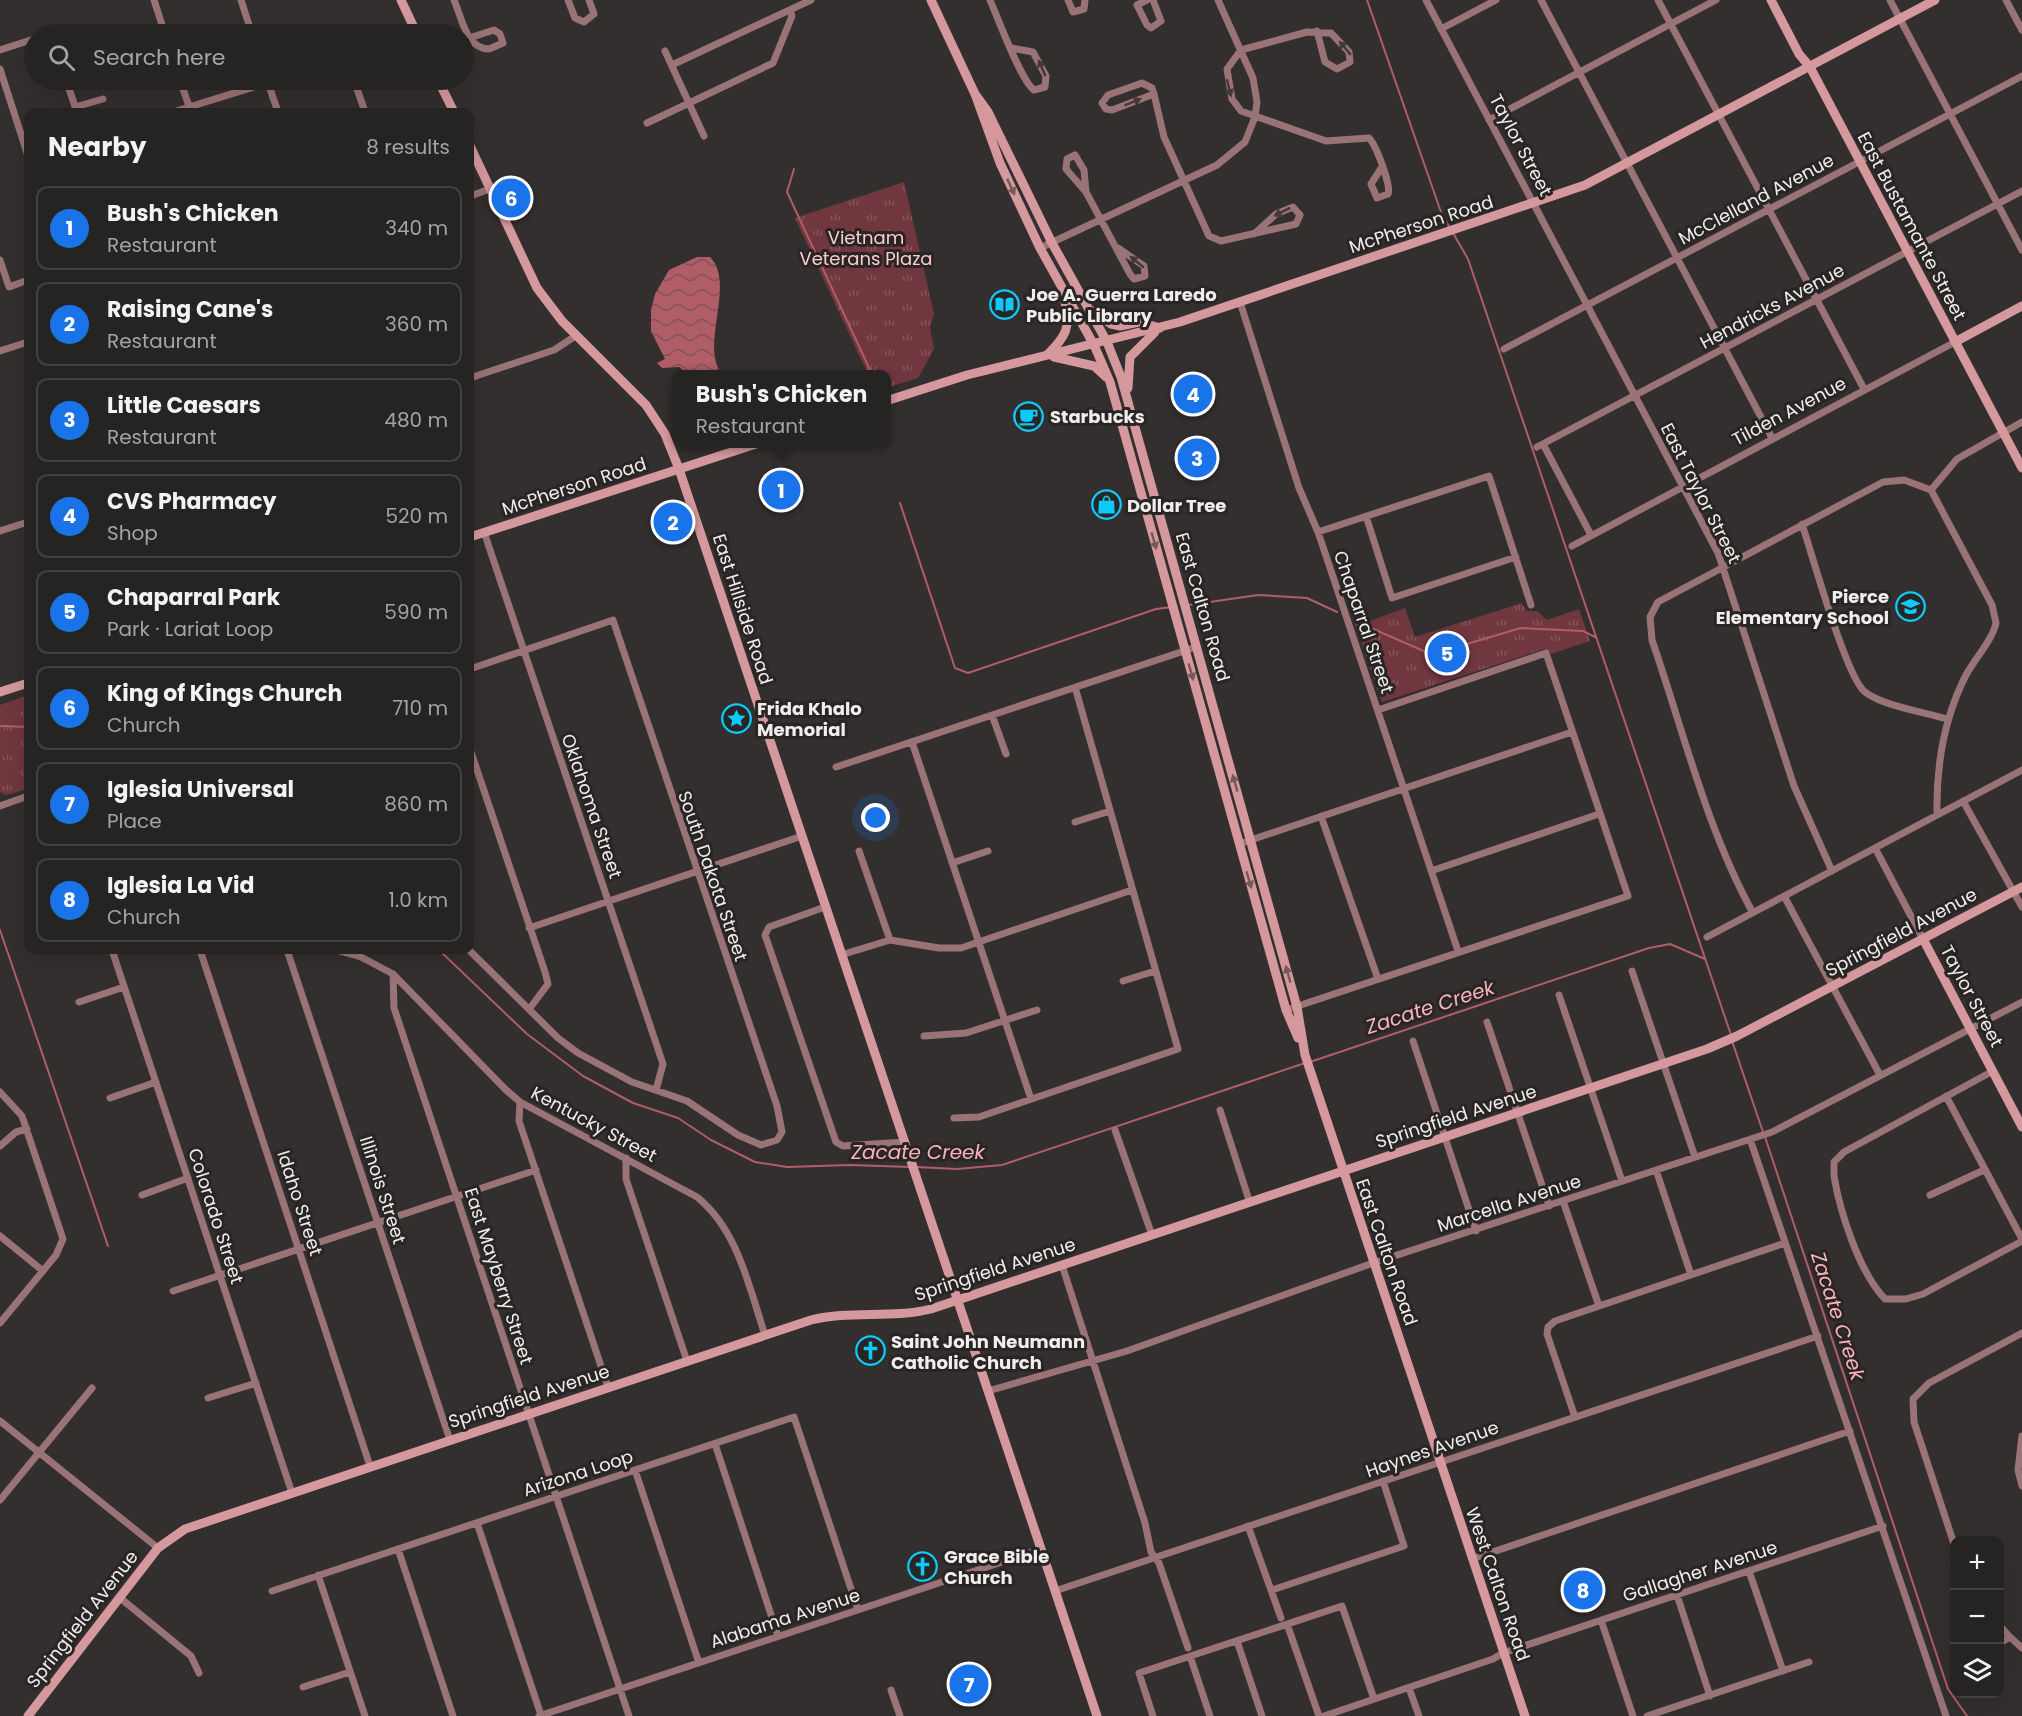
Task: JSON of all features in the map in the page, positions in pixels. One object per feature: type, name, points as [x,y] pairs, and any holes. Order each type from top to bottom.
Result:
[{"type":"main road","points":[[401,0],[411,24]]},
{"type":"main road","name":"East Calton Road","points":[[933,0],[975,94],[1000,163],[1040,248],[1094,345],[1110,382],[1286,1010],[1304,1053],[1439,1462]]},
{"type":"main road","name":"East Bustamante Street","points":[[1771,0],[1800,54],[1810,67],[2022,468]]},
{"type":"main road","name":"McPherson Road","points":[[891,399],[967,375],[1160,328],[1460,229],[1585,185],[1935,0]]},
{"type":"main road","points":[[443,90],[452,108]]},
{"type":"main road","name":"East Calton Road","points":[[975,94],[988,112],[1052,243],[1107,342],[1128,401],[1297,1007],[1304,1053]]},
{"type":"main road","name":"East Hillside Road","points":[[474,155],[537,288],[549,307],[646,405],[665,434],[679,469],[1097,1716]]},
{"type":"main road","points":[[1000,163],[1011,159]]},
{"type":"main road","points":[[1046,356],[1061,342],[1069,326],[1063,291]]},
{"type":"main road","name":"Tilden Avenue","points":[[1955,342],[2022,306]]},
{"type":"main road","points":[[1087,308],[1111,324],[1120,326],[1139,322],[1160,328]]},
{"type":"main road","points":[[1128,401],[1127,366],[1130,357],[1160,328]]},
{"type":"main road","points":[[1046,356],[1094,366],[1110,382]]},
{"type":"main road","name":"McPherson Road","points":[[474,536],[744,448]]},
{"type":"main road","points":[[1130,454],[1138,454],[1144,459]]},
{"type":"main road","points":[[1139,487],[1151,484]]},
{"type":"main road","points":[[1160,561],[1172,558]]},
{"type":"main road","points":[[0,692],[24,684]]},
{"type":"main road","points":[[1205,723],[1217,720]]},
{"type":"main road","name":"Springfield Avenue","points":[[28,1716],[158,1548],[185,1529],[765,1335],[836,1314],[909,1313],[958,1300],[1249,1200],[1663,1064],[1737,1036],[2018,889]]},
{"type":"main road","points":[[1262,925],[1273,922]]},
{"type":"main road","name":"Taylor Street","points":[[1923,939],[2021,1122]]},
{"type":"main road","name":"West Calton Road","points":[[1439,1462],[1525,1716]]},
{"type":"street","points":[[154,0],[162,24]]},
{"type":"street","points":[[241,0],[249,24]]},
{"type":"street","points":[[454,0],[463,24]]},
{"type":"street","points":[[568,0],[575,18],[584,22],[594,14],[589,0]]},
{"type":"street","points":[[672,65],[811,0]]},
{"type":"street","points":[[990,0],[1011,48],[1029,87],[1034,90],[1045,87],[1046,76],[1033,52],[1011,48]]},
{"type":"street","points":[[1068,0],[1073,12],[1084,9],[1085,0]]},
{"type":"street","points":[[1147,0],[1137,4],[1147,25],[1151,27],[1161,21],[1153,0]]},
{"type":"street","points":[[1040,248],[1185,182],[1234,154],[1245,142],[1256,117],[1257,102],[1253,78],[1218,0]]},
{"type":"street","name":"Taylor Street","points":[[1426,0],[1587,305]]},
{"type":"street","points":[[1441,29],[1496,0]]},
{"type":"street","points":[[1541,0],[1772,438]]},
{"type":"street","points":[[1658,0],[1864,389]]},
{"type":"street","points":[[1489,120],[1716,0]]},
{"type":"street","points":[[1890,0],[2022,250]]},
{"type":"street","points":[[2006,0],[2022,30]]},
{"type":"street","points":[[647,123],[773,63],[792,16],[790,10]]},
{"type":"street","points":[[1317,31],[1325,62],[1337,69],[1350,62],[1350,52],[1331,33],[1317,31],[1241,50],[1227,69],[1232,99],[1242,111],[1326,141],[1370,138],[1375,144],[1382,167]]},
{"type":"street","points":[[0,50],[24,42]]},
{"type":"street","points":[[665,51],[704,136]]},
{"type":"street","points":[[0,69],[24,144]]},
{"type":"street","name":"McClelland Avenue","points":[[1504,349],[2022,76]]},
{"type":"street","points":[[1154,94],[1112,110],[1106,110],[1102,103],[1108,95],[1142,83],[1148,84],[1154,94],[1164,137],[1209,236],[1221,241],[1254,234],[1296,224],[1300,215],[1293,207],[1284,209],[1254,234]]},
{"type":"street","points":[[69,90],[75,108]]},
{"type":"street","points":[[183,90],[189,108]]},
{"type":"street","points":[[195,108],[243,90]]},
{"type":"street","points":[[272,90],[277,108]]},
{"type":"street","points":[[357,90],[364,108]]},
{"type":"street","points":[[81,108],[103,99]]},
{"type":"street","points":[[1086,192],[1084,170],[1075,155],[1067,159],[1066,169],[1086,192],[1134,279],[1145,276],[1144,266],[1118,248]]},
{"type":"street","points":[[474,195],[490,189]]},
{"type":"street","name":"Hendricks Avenue","points":[[1591,535],[1540,446],[2022,190]]},
{"type":"street","points":[[0,260],[9,287],[24,281]]},
{"type":"street","name":"Chaparral Street","points":[[1240,302],[1299,488],[1318,532],[1458,951]]},
{"type":"street","name":"East Taylor Street","points":[[1587,305],[1723,567],[1794,786],[1833,871]]},
{"type":"street","points":[[474,377],[554,350],[577,335]]},
{"type":"street","name":"Tilden Avenue","points":[[1572,546],[1955,342]]},
{"type":"street","points":[[0,351],[24,343]]},
{"type":"street","points":[[1931,490],[1957,459],[2022,422]]},
{"type":"street","points":[[1318,532],[1489,476],[1531,605]]},
{"type":"street","points":[[1753,913],[1720,841],[1652,640],[1650,617],[1658,602],[1890,479],[1911,481],[1931,490],[1992,605],[1996,623],[1964,678],[1947,719],[1936,777],[1937,815]]},
{"type":"street","points":[[1366,516],[1392,598],[1516,557]]},
{"type":"street","points":[[0,531],[24,523]]},
{"type":"street","points":[[1802,525],[1858,686],[1875,698],[1947,719]]},
{"type":"street","name":"Oklahoma Street","points":[[484,532],[663,1064],[656,1090]]},
{"type":"street","name":"South Dakota Street","points":[[524,650],[613,620],[695,872],[777,1106],[782,1132],[777,1140],[761,1145],[738,1135],[687,1101],[656,1090]]},
{"type":"street","points":[[836,767],[1196,646]]},
{"type":"street","points":[[474,668],[524,650]]},
{"type":"street","points":[[1286,1010],[1628,896],[1546,654],[1378,710]]},
{"type":"street","points":[[954,1118],[979,1117],[1178,1049],[1075,687]]},
{"type":"street","points":[[992,715],[1006,754]]},
{"type":"street","points":[[1239,844],[1572,732]]},
{"type":"street","points":[[912,742],[1031,1099]]},
{"type":"street","points":[[474,760],[548,984],[530,1008]]},
{"type":"street","points":[[1707,937],[2022,770]]},
{"type":"street","points":[[0,807],[24,798]]},
{"type":"street","points":[[1963,801],[2018,889],[2022,907]]},
{"type":"street","points":[[1075,822],[1110,811]]},
{"type":"street","points":[[1431,871],[1599,814]]},
{"type":"street","points":[[1321,816],[1378,979]]},
{"type":"street","points":[[529,928],[801,836]]},
{"type":"street","name":"Taylor Street","points":[[1875,848],[1923,939]]},
{"type":"street","points":[[860,851],[890,940]]},
{"type":"street","points":[[952,863],[988,851]]},
{"type":"street","points":[[841,955],[890,940],[949,950],[1132,890]]},
{"type":"street","points":[[1784,896],[1881,1075]]},
{"type":"street","points":[[825,907],[769,927],[765,935],[836,1142],[843,1146],[905,1142]]},
{"type":"street","name":"Colorado Street","points":[[113,954],[292,1492]]},
{"type":"street","name":"Idaho Street","points":[[201,954],[370,1466]]},
{"type":"street","name":"Illinois Street","points":[[288,954],[450,1440]]},
{"type":"street","name":"Kentucky Street","points":[[350,954],[361,957],[393,974],[520,1102],[697,1197],[715,1211],[736,1249],[765,1335]]},
{"type":"street","points":[[473,954],[558,1038],[578,1053],[632,1082],[656,1090]]},
{"type":"street","points":[[1123,981],[1155,971]]},
{"type":"street","points":[[1632,971],[1695,1157]]},
{"type":"street","name":"East Mayberry Street","points":[[393,974],[394,1008],[629,1716]]},
{"type":"street","points":[[79,1002],[124,987]]},
{"type":"street","points":[[1559,995],[1622,1181]]},
{"type":"street","name":"Marcella Avenue","points":[[988,1391],[1174,1335],[1373,1263],[1772,1132],[2022,1002]]},
{"type":"street","points":[[924,1036],[966,1033],[1037,1010]]},
{"type":"street","points":[[1487,1022],[1549,1206]]},
{"type":"street","points":[[1413,1041],[1476,1231]]},
{"type":"street","points":[[1946,1096],[2022,1240],[1923,1294],[1906,1299],[1884,1299],[1872,1286],[1864,1270],[1836,1188],[1834,1162],[1857,1143],[1993,1071]]},
{"type":"street","points":[[110,1098],[156,1082]]},
{"type":"street","points":[[0,1092],[16,1107],[27,1129],[63,1239],[60,1249],[0,1323]]},
{"type":"street","points":[[520,1102],[519,1121],[608,1387]]},
{"type":"street","points":[[1220,1110],[1249,1200]]},
{"type":"street","points":[[0,1146],[16,1132],[27,1129]]},
{"type":"street","points":[[1115,1130],[1152,1235]]},
{"type":"street","points":[[1753,1138],[1785,1243],[1851,1431],[1946,1716]]},
{"type":"street","points":[[626,1158],[626,1179],[687,1361]]},
{"type":"street","points":[[173,1291],[536,1170]]},
{"type":"street","points":[[1656,1170],[1691,1275]]},
{"type":"street","points":[[1930,1195],[1984,1170]]},
{"type":"street","points":[[142,1195],[188,1178]]},
{"type":"street","points":[[1563,1201],[1599,1306]]},
{"type":"street","points":[[0,1236],[43,1271]]},
{"type":"street","points":[[1575,1418],[1547,1334],[1548,1327],[1555,1321],[1785,1243]]},
{"type":"street","points":[[1062,1265],[1145,1523],[1151,1552],[1156,1557],[1210,1716]]},
{"type":"street","points":[[1951,1536],[1914,1422],[1914,1399],[1929,1383],[2022,1333]]},
{"type":"street","name":"Haynes Avenue","points":[[1055,1591],[1818,1336]]},
{"type":"street","points":[[208,1398],[255,1383]]},
{"type":"street","points":[[0,1500],[92,1388]]},
{"type":"street","name":"Arizona Loop","points":[[272,1591],[794,1417],[858,1610]]},
{"type":"street","points":[[0,1421],[158,1548]]},
{"type":"street","points":[[1472,1559],[1851,1431]]},
{"type":"street","points":[[2022,1436],[2018,1470],[2022,1486]]},
{"type":"street","points":[[715,1444],[778,1636]]},
{"type":"street","points":[[635,1470],[699,1663]]},
{"type":"street","points":[[1272,1590],[1404,1546],[1383,1482]]},
{"type":"street","points":[[477,1523],[540,1716]]},
{"type":"street","points":[[1248,1526],[1319,1716]]},
{"type":"street","name":"Gallagher Avenue","points":[[1324,1716],[1493,1659],[1503,1653],[1882,1526]]},
{"type":"street","points":[[398,1549],[453,1716]]},
{"type":"street","name":"Alabama Avenue","points":[[540,1716],[1041,1549]]},
{"type":"street","points":[[1749,1571],[1783,1671]]},
{"type":"street","points":[[318,1575],[365,1716]]},
{"type":"street","points":[[1677,1595],[1710,1696]]},
{"type":"street","points":[[119,1597],[191,1656],[200,1673]]},
{"type":"street","points":[[1153,1716],[1139,1673],[1189,1652],[1237,1641],[1284,1621],[1342,1606],[1374,1699]]},
{"type":"street","points":[[1601,1620],[1633,1716]]},
{"type":"street","points":[[2004,1630],[2021,1645]]},
{"type":"street","points":[[2004,1641],[2010,1637]]},
{"type":"street","points":[[1237,1641],[1262,1716]]},
{"type":"street","points":[[1647,1716],[1809,1662]]},
{"type":"street","points":[[303,1687],[350,1672]]},
{"type":"street","points":[[1408,1688],[1419,1716]]},
{"type":"street","points":[[891,1690],[900,1716]]},
{"type":"green space","name":"Vietnam Veterans Plaza","points":[[904,182],[934,314],[930,327],[934,349],[918,378],[891,386],[891,370],[866,370],[795,218]]},
{"type":"green space","points":[[1522,603],[1526,611],[1537,611],[1547,620],[1579,609],[1590,641],[1551,654],[1544,649],[1382,702],[1351,613],[1370,621],[1405,608],[1415,637]]},
{"type":"green space","points":[[1484,648],[1489,663],[1465,671],[1460,656]]},
{"type":"green space","points":[[24,696],[24,790],[6,795],[0,792],[0,705]]},
{"type":"water","points":[[697,257],[710,257],[717,268],[720,296],[714,343],[719,369],[717,370],[662,368],[657,363],[665,359],[651,331],[651,310],[655,294],[669,270]]},
{"type":"waterway","points":[[1367,0],[1442,215],[1450,228]]},
{"type":"waterway","points":[[794,169],[787,192],[870,370]]},
{"type":"waterway","points":[[1453,233],[1468,259],[1731,1035]]},
{"type":"waterway","points":[[900,503],[955,668],[968,673],[1156,609],[1172,607]]},
{"type":"waterway","points":[[1189,605],[1258,595],[1307,598],[1337,612]]},
{"type":"waterway","points":[[1355,621],[1426,652],[1453,648],[1521,628],[1583,631],[1595,637]]},
{"type":"waterway","name":"Zacate Creek","points":[[0,726],[24,727]]},
{"type":"waterway","points":[[0,930],[108,1246]]},
{"type":"waterway","name":"Zacate Creek","points":[[1310,1062],[1649,948],[1670,944],[1705,959]]},
{"type":"waterway","name":"Zacate Creek","points":[[443,954],[527,1034],[583,1076],[633,1103],[678,1118],[711,1140],[755,1162],[787,1167],[849,1165],[911,1167]]},
{"type":"waterway","name":"Zacate Creek","points":[[1732,1041],[1763,1132]]},
{"type":"waterway","name":"Zacate Creek","points":[[916,1167],[957,1169],[1002,1165],[1305,1063]]},
{"type":"waterway","name":"Zacate Creek","points":[[1765,1137],[1948,1689],[1967,1716]]},
{"type":"place","name":"King of Kings Church","points":[[511,198]]},
{"type":"place","name":"Joe A. Guerra Laredo Public Library","points":[[1005,304]]},
{"type":"place","name":"CVS Pharmacy","points":[[1193,394]]},
{"type":"place","name":"Starbucks","points":[[1029,416]]},
{"type":"place","name":"Little Caesars","points":[[1197,458]]},
{"type":"place","name":"Bush's Chicken","points":[[781,490]]},
{"type":"place","name":"Dollar Tree","points":[[1106,505]]},
{"type":"place","name":"Raising Cane's","points":[[673,522]]},
{"type":"place","name":"Pierce Elementary School","points":[[1910,606]]},
{"type":"place","name":"Chaparral Park","points":[[1447,653]]},
{"type":"place","name":"Frida Khalo Memorial","points":[[736,718]]},
{"type":"place","name":"Saint John Neumann Catholic Church","points":[[870,1351]]},
{"type":"place","name":"Grace Bible Church","points":[[923,1566]]},
{"type":"place","name":"Iglesia La Vid","points":[[1583,1590]]},
{"type":"place","name":"Iglesia Universal","points":[[969,1684]]}]
